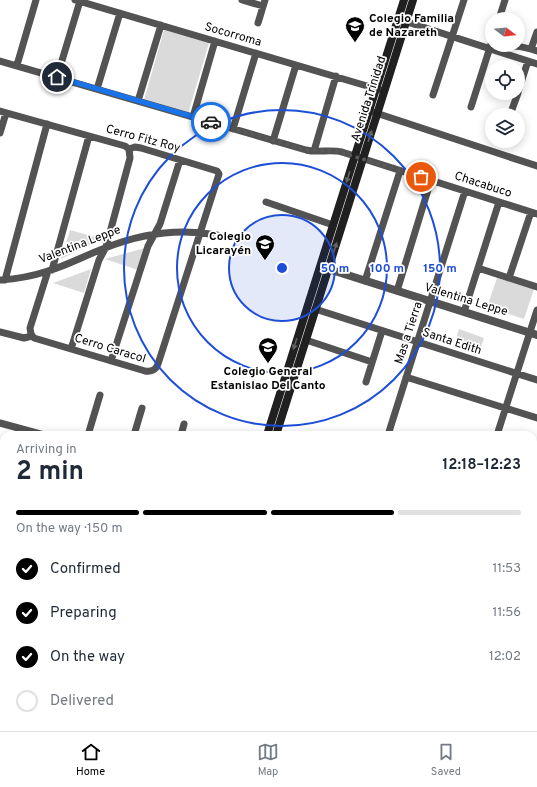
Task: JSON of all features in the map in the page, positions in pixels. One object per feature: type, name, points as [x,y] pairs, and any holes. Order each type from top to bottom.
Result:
[{"type":"main road","name":"Avenida Trinidad","points":[[402,21],[404,0]]},
{"type":"main road","name":"Avenida Trinidad","points":[[268,431],[324,268],[402,21],[413,0]]},
{"type":"main road","name":"Avenida Trinidad","points":[[277,431],[315,309],[333,225],[359,158]]},
{"type":"street","points":[[16,66],[36,0]]},
{"type":"street","points":[[242,0],[264,3],[258,23]]},
{"type":"street","points":[[433,95],[464,0]]},
{"type":"street","points":[[501,12],[505,0]]},
{"type":"street","points":[[57,77],[78,1]]},
{"type":"street","name":"Socorroma","points":[[78,1],[380,90]]},
{"type":"street","points":[[97,89],[120,13]]},
{"type":"street","points":[[402,21],[485,45]]},
{"type":"street","points":[[138,101],[161,25]]},
{"type":"street","points":[[534,50],[537,32]]},
{"type":"street","points":[[193,117],[215,41]]},
{"type":"street","points":[[471,107],[490,52]]},
{"type":"street","points":[[505,52],[537,64]]},
{"type":"street","points":[[233,129],[256,53]]},
{"type":"street","name":"Chacabuco","points":[[0,61],[306,150],[314,152],[336,151],[534,213]]},
{"type":"street","points":[[525,70],[528,61]]},
{"type":"street","points":[[273,141],[296,65]]},
{"type":"street","points":[[314,152],[336,76]]},
{"type":"street","points":[[0,133],[3,112]]},
{"type":"street","name":"Cerro Fitz Roy","points":[[3,112],[125,146],[129,149],[138,147],[217,171],[219,174],[200,233]]},
{"type":"street","points":[[373,112],[537,166]]},
{"type":"street","points":[[2,280],[47,124]]},
{"type":"street","points":[[0,332],[24,338],[32,336],[30,331],[31,326],[50,271],[89,136]]},
{"type":"street","points":[[71,349],[99,260],[106,247],[130,158],[129,149]]},
{"type":"street","points":[[112,361],[148,246],[160,224],[180,160]]},
{"type":"street","points":[[365,281],[400,171]]},
{"type":"street","points":[[397,291],[431,180]]},
{"type":"street","name":"Mas a Tierra","points":[[389,431],[465,191]]},
{"type":"street","points":[[266,202],[333,225]]},
{"type":"street","points":[[464,312],[499,202]]},
{"type":"street","points":[[510,278],[534,213]]},
{"type":"street","name":"Valentina Leppe","points":[[2,280],[50,271],[106,247],[154,234],[178,232],[216,235]]},
{"type":"street","name":"Cerro Caracol","points":[[32,336],[36,340],[148,372],[153,371],[157,367],[200,233]]},
{"type":"street","name":"Valentina Leppe","points":[[324,268],[533,334]]},
{"type":"street","points":[[478,268],[537,287]]},
{"type":"street","name":"Santa Edith","points":[[315,309],[537,380]]},
{"type":"street","points":[[498,431],[517,374],[533,334],[537,310]]},
{"type":"street","points":[[366,382],[382,331]]},
{"type":"street","points":[[306,340],[372,362]]},
{"type":"street","points":[[406,376],[537,418]]},
{"type":"street","points":[[89,431],[100,395]]},
{"type":"street","points":[[135,431],[142,408]]},
{"type":"street","points":[[0,423],[29,431]]},
{"type":"street","points":[[182,431],[184,424]]},
{"type":"shaded area","points":[[164,30],[209,43],[188,114],[144,100]]},
{"type":"shaded area","points":[[70,230],[102,239],[61,259]]},
{"type":"shaded area","points":[[145,248],[138,270],[105,259]]},
{"type":"shaded area","points":[[91,269],[84,293],[53,283]]},
{"type":"shaded area","points":[[497,278],[534,289],[524,319],[487,307]]},
{"type":"shaded area","points":[[459,329],[484,338],[479,353],[454,345]]},
{"type":"way so far","points":[[211,122],[314,152],[326,150],[336,151],[421,177]]},
{"type":"place","name":"Colegio Familia de Nazareth","points":[[355,43]]},
{"type":"place","name":"Colegio Licarayén","points":[[265,261]]},
{"type":"place","name":"Colegio General Estanislao Del Canto","points":[[268,364]]},
{"type":"route","points":[[57,77],[211,122]]}]
